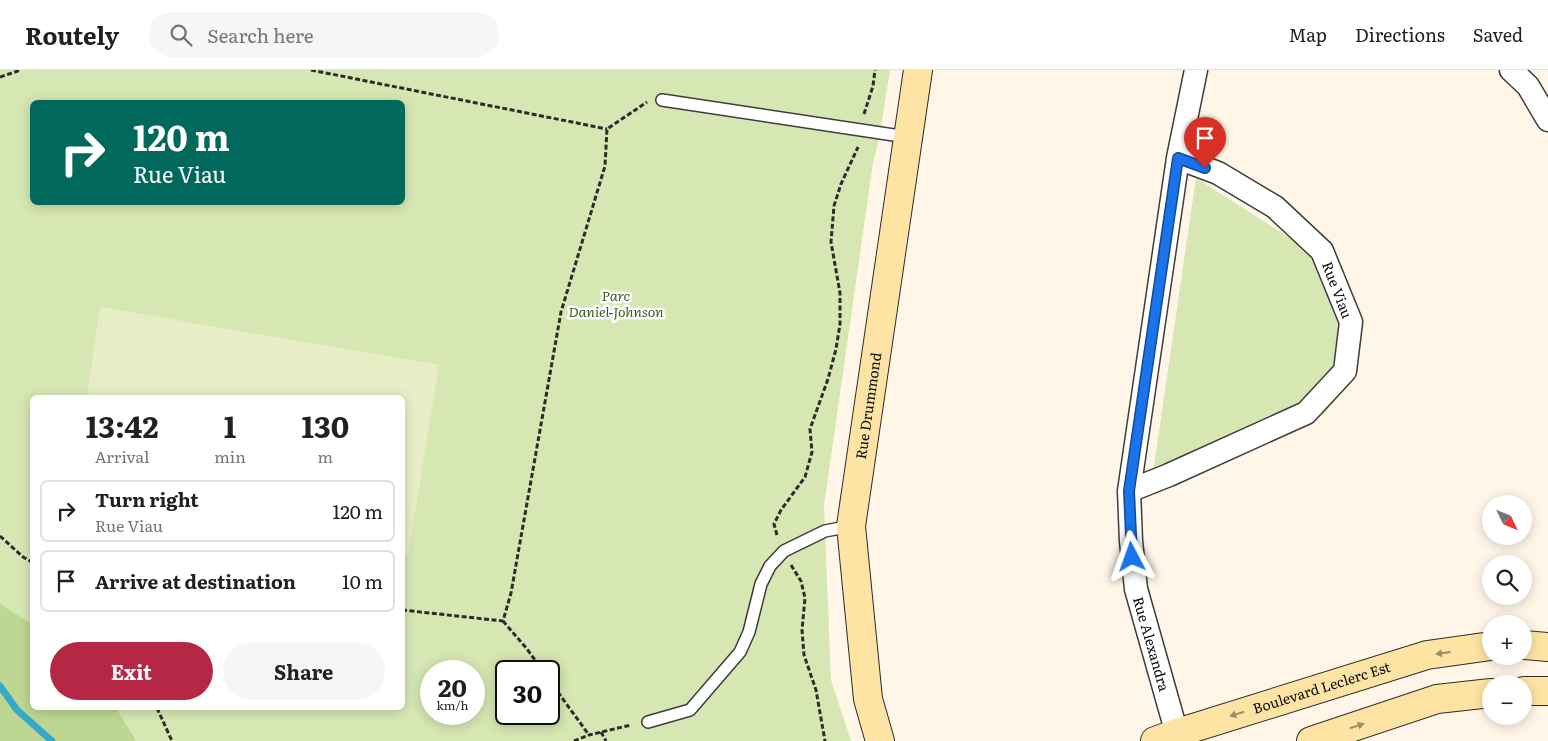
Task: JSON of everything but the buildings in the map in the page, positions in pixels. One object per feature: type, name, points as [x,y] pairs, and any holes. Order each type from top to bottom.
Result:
[{"type":"street","name":"Rue Drummond","points":[[880,741],[868,699],[851,526],[918,70]]},
{"type":"street","name":"Rue Alexandra","points":[[1170,738],[1136,589],[1131,541],[1129,491],[1178,158],[1196,70]]},
{"type":"street","points":[[1511,70],[1528,86],[1548,120]]},
{"type":"street","name":"Rue Viau","points":[[1129,491],[1170,475],[1306,413],[1346,371],[1350,322],[1322,251],[1275,207],[1218,173],[1178,158]]},
{"type":"street","points":[[1532,645],[1548,646]]},
{"type":"street","name":"Boulevard Leclerc Est","points":[[1170,738],[1427,656],[1482,647]]},
{"type":"street","points":[[1532,691],[1548,691]]},
{"type":"street","points":[[1311,741],[1437,699],[1482,694]]},
{"type":"lane","points":[[662,100],[907,137]]},
{"type":"lane","points":[[648,722],[690,710],[740,652],[749,632],[761,584],[770,566],[784,551],[825,532],[851,526]]},
{"type":"path","points":[[0,77],[21,70]]},
{"type":"path","points":[[311,70],[607,129],[645,102],[662,100]]},
{"type":"path","points":[[864,112],[875,70]]},
{"type":"path","points":[[503,621],[511,593],[561,312],[605,166],[607,129]]},
{"type":"path","points":[[777,538],[774,524],[780,510],[804,477],[812,452],[810,429],[828,379],[836,349],[840,324],[840,293],[831,242],[834,206],[841,184],[860,143]]},
{"type":"path","points":[[0,536],[30,561]]},
{"type":"path","points":[[789,563],[801,581],[805,598],[802,630],[804,655],[816,690],[825,741]]},
{"type":"path","points":[[405,610],[503,621],[535,660]]},
{"type":"path","points":[[560,695],[589,735]]},
{"type":"path","points":[[158,710],[172,741]]},
{"type":"path","points":[[574,741],[589,735],[648,722]]},
{"type":"path","points":[[601,732],[606,741]]},
{"type":"green space","name":"Parc Daniel-Johnson","points":[[0,70],[890,70],[879,139],[873,163],[824,506],[831,680],[851,741],[0,741]]},
{"type":"green space","points":[[1196,178],[1309,250],[1346,308],[1358,355],[1352,380],[1324,414],[1248,452],[1151,486]]},
{"type":"green space","points":[[100,307],[439,365],[408,555],[405,554],[405,395],[87,395]]},
{"type":"green space","points":[[0,604],[30,623],[30,710],[117,710],[136,741],[0,741]]},
{"type":"waterway","points":[[0,686],[17,710],[52,741]]},
{"type":"route","points":[[1132,557],[1129,491],[1178,158],[1205,168]]}]
